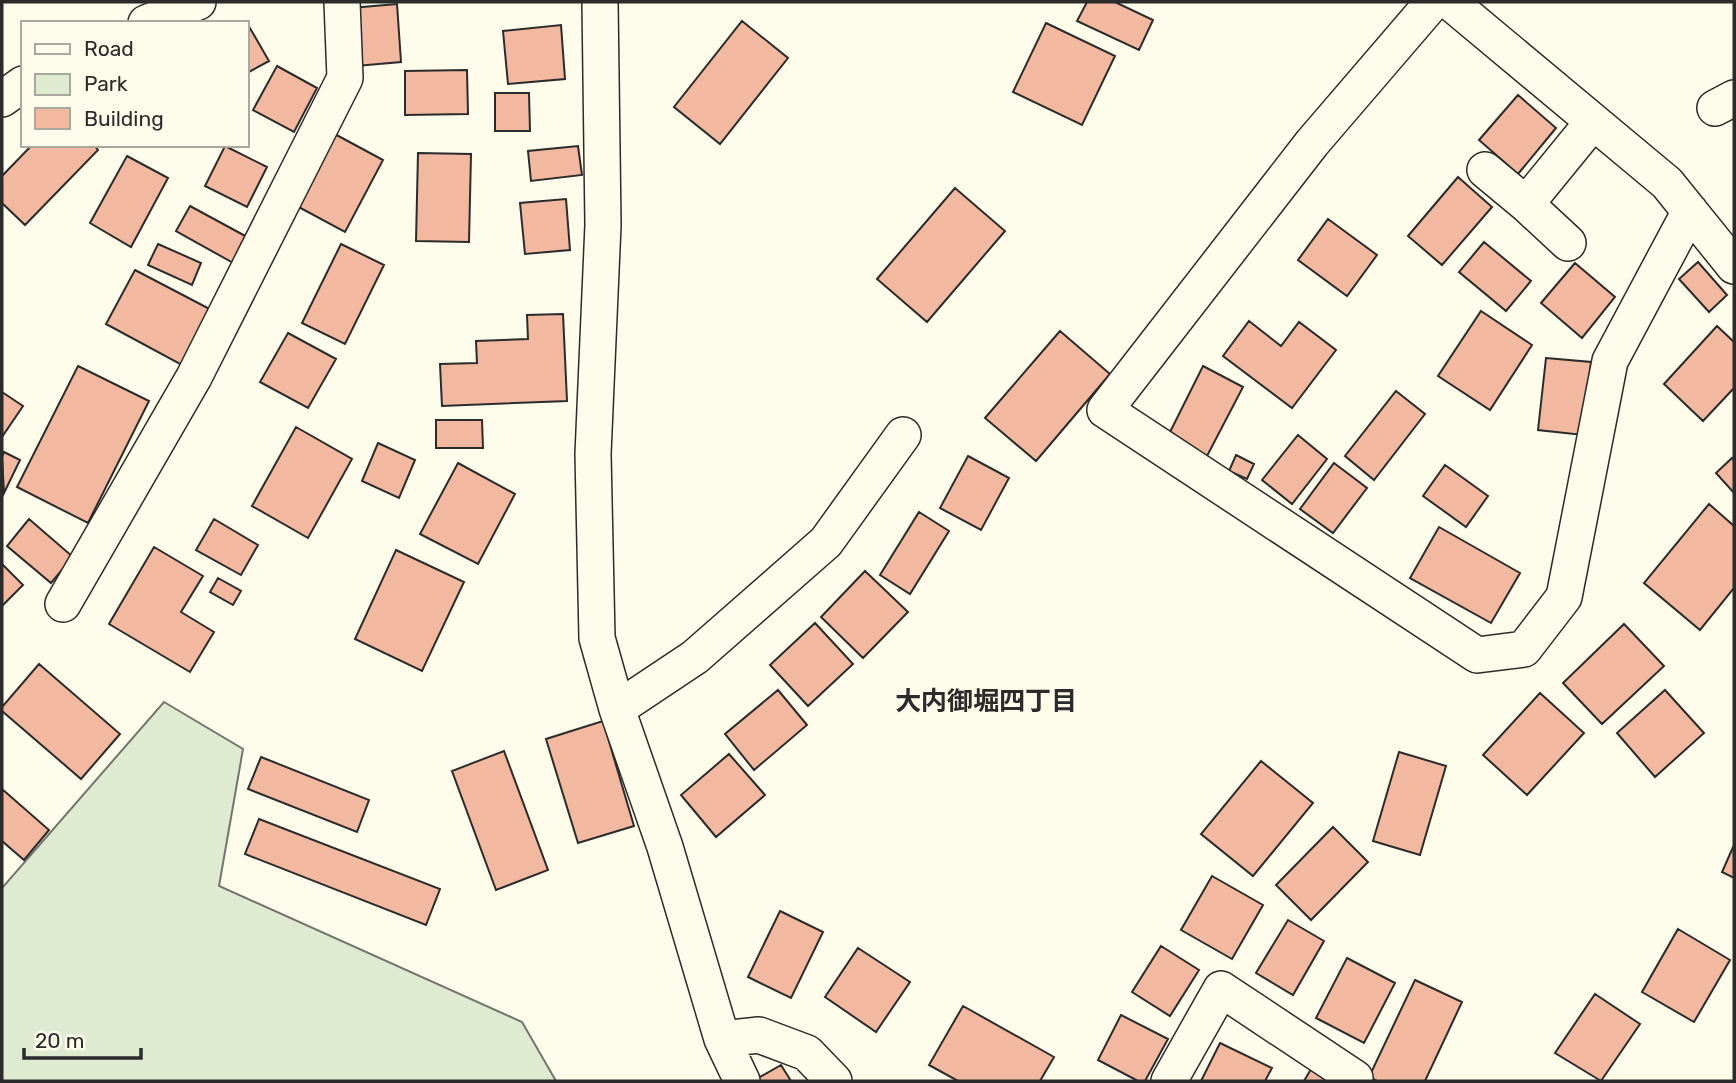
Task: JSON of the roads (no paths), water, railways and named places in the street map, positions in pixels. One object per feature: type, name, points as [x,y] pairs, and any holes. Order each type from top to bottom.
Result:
[{"type":"street","points":[[151,21],[198,2]]},
{"type":"street","points":[[63,604],[194,377],[345,78],[342,2]]},
{"type":"street","points":[[600,2],[603,225],[593,454],[597,638],[617,709],[666,847],[722,1039],[742,1081]]},
{"type":"street","points":[[1433,2],[1312,143],[1105,410],[1477,655],[1524,649],[1564,597],[1610,361],[1690,211]]},
{"type":"street","points":[[1450,2],[1667,183],[1734,266]]},
{"type":"street","points":[[2,99],[21,85]]},
{"type":"street","points":[[1526,204],[1592,123]]},
{"type":"street","points":[[1485,170],[1568,243]]},
{"type":"street","points":[[617,709],[695,657],[826,542],[904,435]]},
{"type":"street","points":[[1169,1081],[1221,989],[1356,1078]]},
{"type":"street","points":[[722,1039],[759,1035],[807,1053],[834,1081]]},
{"type":"district","name":"大内御堀四丁目","points":[[986,701]]}]
